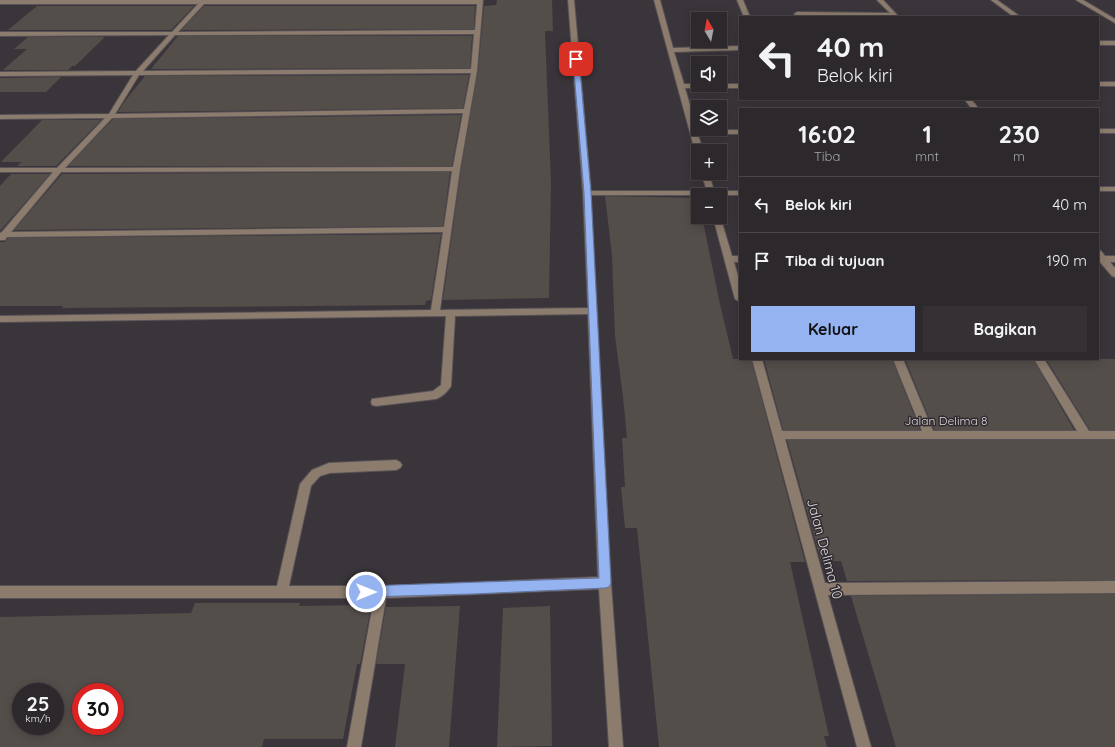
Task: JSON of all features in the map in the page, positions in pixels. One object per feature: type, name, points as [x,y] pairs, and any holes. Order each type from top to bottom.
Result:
[{"type":"street","points":[[571,0],[587,193],[605,583],[616,747]]},
{"type":"street","points":[[657,0],[691,120]]},
{"type":"street","points":[[740,0],[747,16]]},
{"type":"street","points":[[880,0],[895,16]]},
{"type":"street","points":[[994,0],[1017,16]]},
{"type":"street","points":[[1080,0],[1115,21]]},
{"type":"street","points":[[1,237],[59,170],[111,116],[137,74],[203,1]]},
{"type":"street","points":[[0,2],[480,1],[474,71],[456,169],[435,312]]},
{"type":"street","points":[[797,14],[895,16]]},
{"type":"street","points":[[0,34],[478,32]]},
{"type":"street","points":[[1099,43],[1115,43]]},
{"type":"street","points":[[672,50],[739,48]]},
{"type":"street","points":[[0,74],[474,71]]},
{"type":"street","points":[[1099,84],[1115,84]]},
{"type":"street","points":[[682,86],[739,86]]},
{"type":"street","points":[[968,100],[975,108]]},
{"type":"street","points":[[0,117],[467,111]]},
{"type":"street","points":[[1099,131],[1115,131]]},
{"type":"street","points":[[727,132],[739,132]]},
{"type":"street","points":[[0,170],[456,169]]},
{"type":"street","points":[[1099,189],[1115,189]]},
{"type":"street","points":[[587,193],[691,194]]},
{"type":"street","points":[[727,193],[739,193]]},
{"type":"street","points":[[720,224],[739,295]]},
{"type":"street","points":[[1,237],[448,229]]},
{"type":"street","points":[[1100,257],[1115,259]]},
{"type":"street","points":[[1100,257],[1115,274]]},
{"type":"street","points":[[729,259],[739,259]]},
{"type":"street","points":[[0,319],[592,311]]},
{"type":"street","points":[[376,402],[436,395],[446,386],[451,312]]},
{"type":"street","name":"Jalan Delima 10","points":[[757,360],[864,747]]},
{"type":"street","points":[[898,360],[929,434]]},
{"type":"street","points":[[1040,360],[1085,434]]},
{"type":"street","name":"Jalan Delima 8","points":[[778,435],[1115,435]]},
{"type":"street","points":[[282,591],[306,484],[316,473],[329,468],[396,465]]},
{"type":"street","points":[[0,592],[381,592],[605,583]]},
{"type":"street","points":[[820,589],[1115,587]]},
{"type":"street","points":[[354,747],[381,592]]},
{"type":"building","points":[[497,0],[552,0],[553,31],[545,31],[551,183],[549,298],[443,300],[461,169],[478,71],[484,6],[496,5]]},
{"type":"building","points":[[37,6],[194,6],[171,30],[8,30]]},
{"type":"building","points":[[204,6],[475,6],[474,29],[181,30]]},
{"type":"building","points":[[178,36],[472,36],[470,68],[151,69]]},
{"type":"building","points":[[28,37],[105,37],[75,66],[72,66],[68,70],[3,70],[27,49],[14,49]]},
{"type":"building","points":[[469,75],[463,108],[118,112],[145,76]]},
{"type":"building","points":[[61,77],[46,92],[0,92],[0,78]]},
{"type":"building","points":[[461,115],[452,166],[68,166],[113,119]]},
{"type":"building","points":[[42,120],[101,120],[56,166],[17,166],[22,162],[1,162]]},
{"type":"building","points":[[450,172],[443,226],[14,230],[62,174]]},
{"type":"building","points":[[11,174],[50,174],[0,231],[0,186]]},
{"type":"building","points":[[605,196],[691,198],[691,224],[703,224],[733,359],[751,360],[805,562],[790,562],[829,736],[824,736],[827,747],[659,747],[637,528],[625,528],[621,487],[625,487],[622,438],[627,438],[615,336],[612,255]]},
{"type":"building","points":[[441,234],[431,300],[426,301],[425,305],[62,308],[63,306],[0,306],[0,242],[5,242],[8,238]]},
{"type":"building","points":[[1115,359],[1115,430],[1090,430],[1047,360]]},
{"type":"building","points":[[764,360],[892,360],[920,430],[783,430]]},
{"type":"building","points":[[905,360],[1034,360],[1074,430],[934,430]]},
{"type":"building","points":[[787,440],[1115,440],[1115,580],[847,581],[841,561],[821,561]]},
{"type":"building","points":[[1115,594],[1115,747],[896,747],[851,596]]},
{"type":"building","points":[[195,603],[300,603],[299,606],[368,605],[368,607],[371,607],[360,664],[357,664],[343,739],[264,739],[262,747],[0,747],[0,617],[191,613]]},
{"type":"building","points":[[460,606],[449,747],[395,747],[405,664],[376,664],[386,607]]},
{"type":"building","points":[[550,606],[552,746],[497,747],[503,608]]},
{"type":"route","points":[[366,592],[605,583],[587,193],[576,59]]}]
